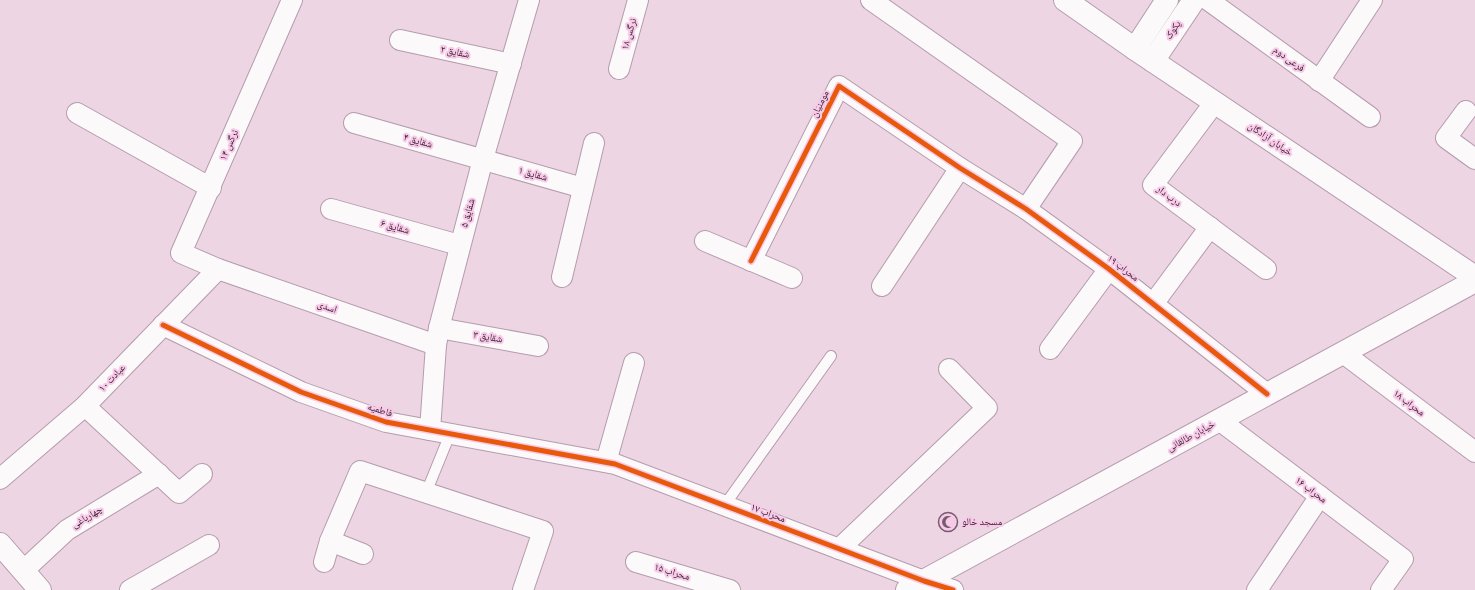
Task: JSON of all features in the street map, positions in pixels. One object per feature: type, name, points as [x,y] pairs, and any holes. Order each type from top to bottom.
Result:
[{"type":"main road","name":"خیابان آزادگان","points":[[1065,0],[1144,55],[1475,277]]},
{"type":"main road","points":[[1144,55],[1167,0]]},
{"type":"main road","name":"پکوک","points":[[1144,55],[1194,0]]},
{"type":"main road","name":"خیابان طالقانی","points":[[915,585],[1475,281]]},
{"type":"main road","points":[[1,547],[40,590]]},
{"type":"street","name":"نرگس ۱۴","points":[[218,269],[181,253],[211,188],[292,0]]},
{"type":"street","name":"شقایق ۵","points":[[430,430],[437,337],[459,245],[482,159],[530,0]]},
{"type":"street","name":"نرگس ۱۸","points":[[619,69],[638,0]]},
{"type":"street","points":[[871,0],[1072,141],[1026,209]]},
{"type":"street","name":"فرعی دوم","points":[[1208,0],[1370,118]]},
{"type":"street","points":[[1319,81],[1372,0]]},
{"type":"street","name":"شقایق ۲","points":[[400,40],[511,64]]},
{"type":"street","name":"مومنیان","points":[[751,261],[839,86],[960,168]]},
{"type":"street","name":"درب دار","points":[[1215,102],[1153,185],[1266,269]]},
{"type":"street","points":[[1466,111],[1446,138],[1475,159]]},
{"type":"street","points":[[77,113],[211,188]]},
{"type":"street","name":"شقایق ۴","points":[[354,123],[482,159]]},
{"type":"street","points":[[562,277],[594,142]]},
{"type":"street","name":"شقایق ۱","points":[[482,159],[583,188]]},
{"type":"street","points":[[882,286],[960,168]]},
{"type":"street","name":"محراب ۱۹","points":[[960,168],[1026,209],[1110,269],[1267,394]]},
{"type":"street","name":"شقایق ۶","points":[[331,209],[459,245]]},
{"type":"street","points":[[1153,304],[1210,227]]},
{"type":"street","points":[[705,241],[792,278]]},
{"type":"street","name":"عبادت ۱۰","points":[[0,479],[85,406],[218,269]]},
{"type":"street","name":"اسدی","points":[[218,269],[437,337]]},
{"type":"street","points":[[1050,349],[1110,269]]},
{"type":"street","name":"فاطمیه","points":[[163,325],[301,392],[386,422],[606,462]]},
{"type":"street","name":"شقایق ۳","points":[[437,337],[538,346]]},
{"type":"street","name":"محراب ۱۸","points":[[1343,353],[1475,452]]},
{"type":"street","points":[[606,462],[634,363]]},
{"type":"street","points":[[839,549],[988,408],[949,369]]},
{"type":"street","points":[[85,406],[179,492],[202,474]]},
{"type":"street","name":"محراب ۱۶","points":[[1219,420],[1403,559],[1381,590]]},
{"type":"street","name":"محراب ۱۷","points":[[606,462],[615,464],[839,549],[915,585],[953,590]]},
{"type":"street","points":[[324,562],[330,541],[360,471],[543,531],[523,590]]},
{"type":"street","name":"چهارباغی","points":[[23,571],[67,530],[159,474]]},
{"type":"street","points":[[1257,590],[1320,496]]},
{"type":"street","points":[[330,541],[363,554]]},
{"type":"street","points":[[130,590],[209,544]]},
{"type":"street","name":"محراب ۱۵","points":[[636,562],[730,590]]},
{"type":"lane","points":[[724,506],[831,356]]},
{"type":"lane","points":[[426,492],[450,434]]},
{"type":"cycle path","points":[[751,261],[839,86],[960,168],[1026,209],[1109,269],[1267,394]]},
{"type":"cycle path","points":[[163,325],[301,392],[386,422],[615,464],[924,581],[953,590]]},
{"type":"place","name":"مسجد خالو","points":[[948,522]]}]
